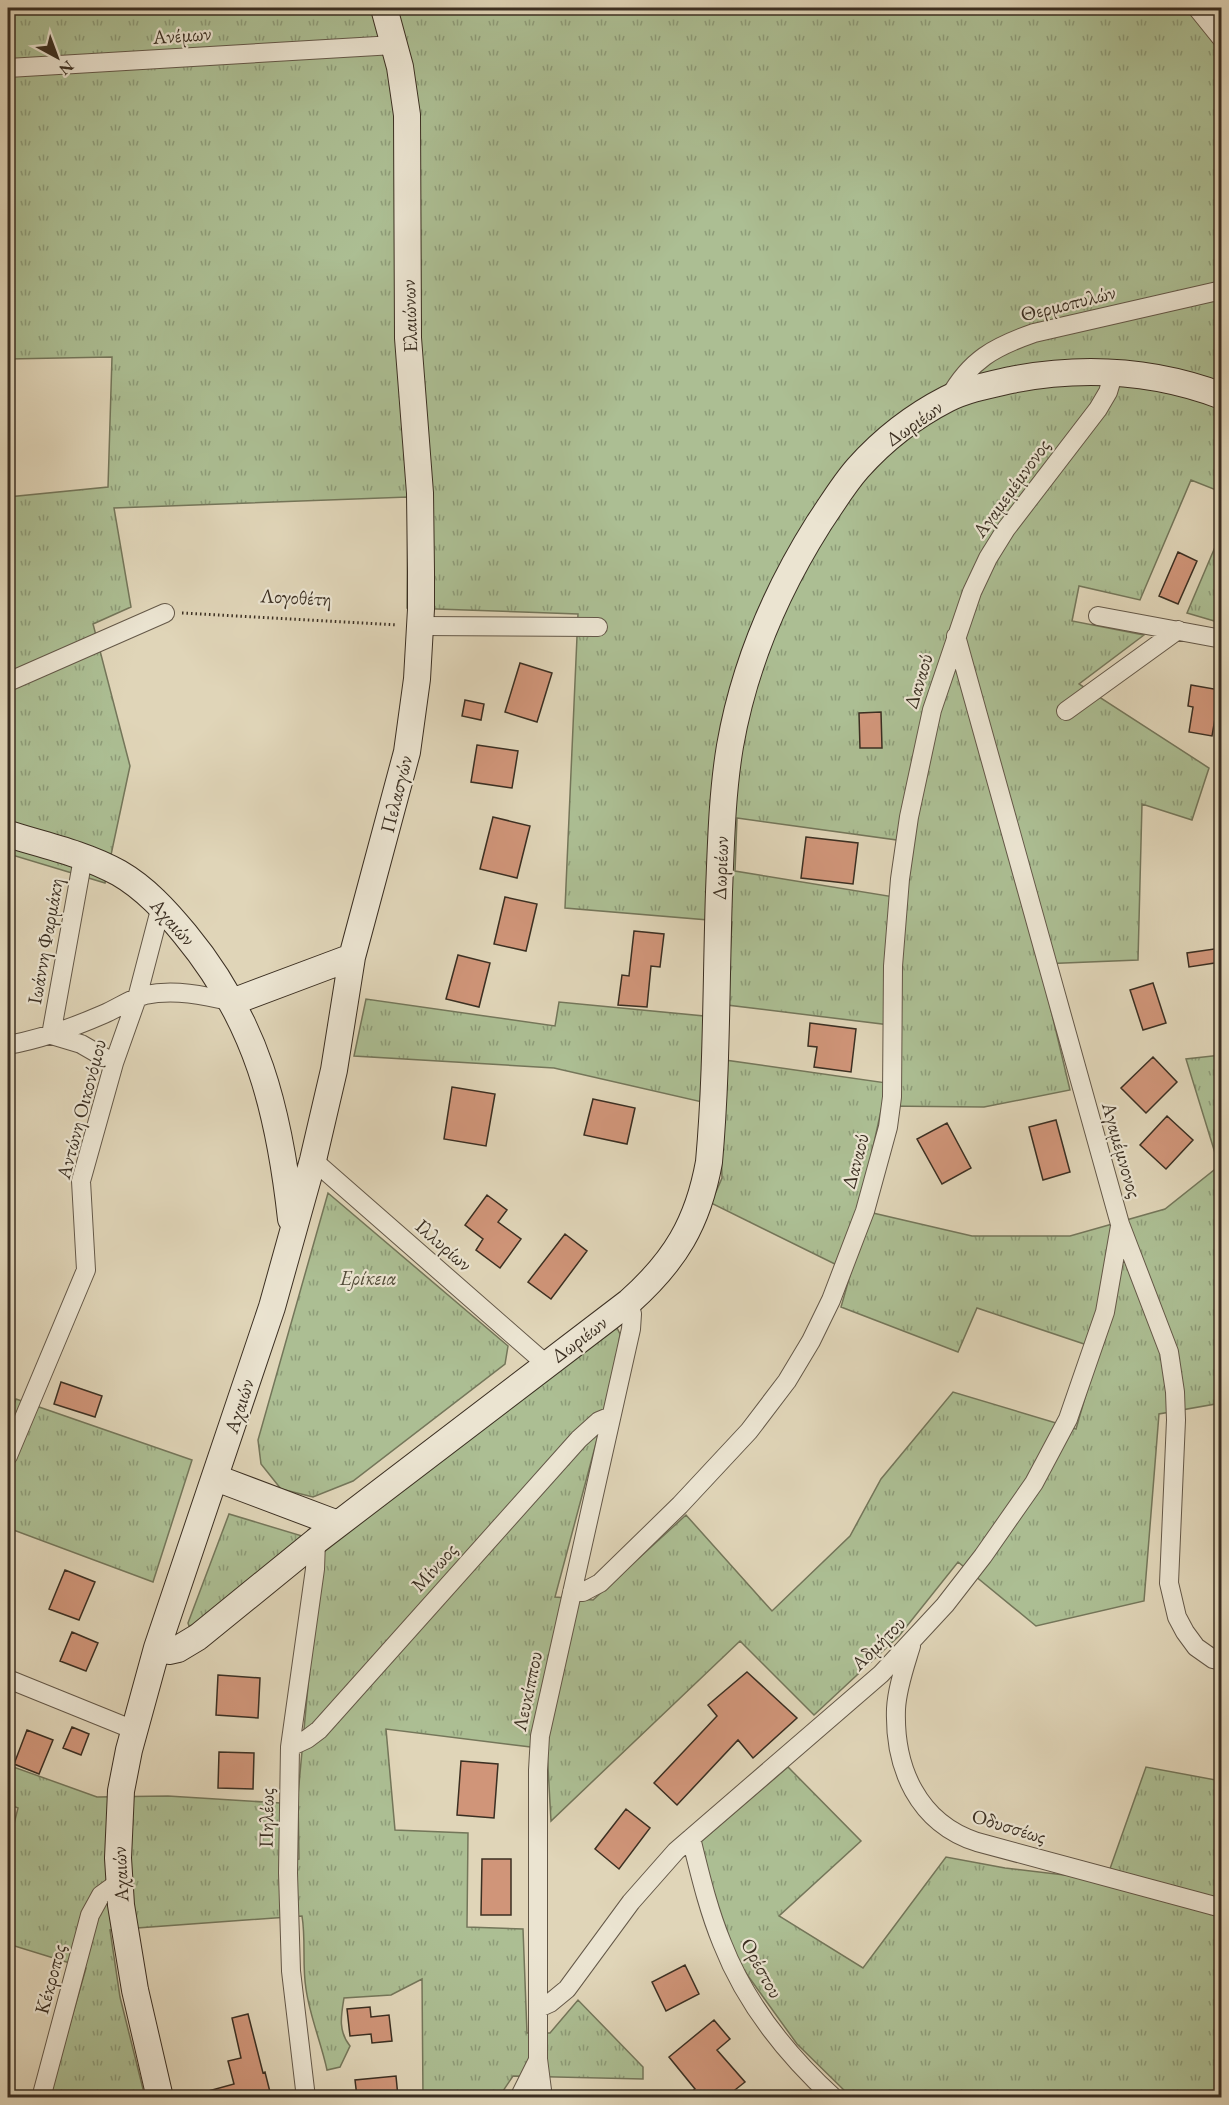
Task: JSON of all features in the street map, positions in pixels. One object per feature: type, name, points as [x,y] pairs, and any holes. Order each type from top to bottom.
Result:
[{"type":"main road","name":"Ελαιώνων","points":[[384,8],[405,92],[407,115],[408,338],[420,493],[420,626]]},
{"type":"main road","name":"Δωριέων","points":[[157,1648],[169,1651],[188,1644],[316,1541],[629,1302],[657,1275],[680,1245],[695,1217],[706,1182],[711,1142],[723,799],[736,716],[752,660],[769,618],[795,563],[844,485],[894,434],[916,418],[949,398],[985,386],[1045,375],[1094,371],[1173,381],[1221,396]]},
{"type":"main road","name":"Πελασγών","points":[[293,1231],[313,1160],[334,1070],[352,957],[407,752],[417,679],[420,626]]},
{"type":"main road","name":"Αχαιών","points":[[8,834],[83,858],[120,874],[161,906],[197,949],[246,1030],[267,1086],[281,1142],[293,1231],[272,1307],[157,1648],[134,1730],[120,1799],[119,1882],[135,1990],[160,2097]]},
{"type":"main road","points":[[231,1002],[352,957]]},
{"type":"main road","points":[[216,1478],[338,1524]]},
{"type":"street","points":[[1197,8],[1221,39]]},
{"type":"street","name":"Ανέμων","points":[[8,68],[394,45]]},
{"type":"street","name":"Θερμοπυλών","points":[[949,398],[963,376],[978,360],[1008,342],[1034,333],[1221,290]]},
{"type":"street","name":"Αγαμεμέμνονος","points":[[956,636],[981,571],[996,543],[1098,409],[1108,392],[1114,372]]},
{"type":"street","points":[[8,682],[165,612]]},
{"type":"street","points":[[1098,616],[1221,639]]},
{"type":"street","points":[[420,626],[597,627]]},
{"type":"street","points":[[1066,711],[1178,630]]},
{"type":"street","name":"Αγαμέμνονος","points":[[956,636],[1120,1224],[1165,1340],[1173,1376],[1176,1420],[1169,1571],[1171,1594],[1177,1617],[1190,1640],[1205,1654],[1221,1661]]},
{"type":"street","name":"Δαναού","points":[[572,1592],[583,1592],[600,1583],[680,1505],[749,1431],[787,1382],[812,1341],[831,1300],[865,1210],[888,1127],[892,1097],[895,931],[905,844],[926,734],[956,636]]},
{"type":"street","name":"Ιωάννη Φαρμάκη","points":[[51,1035],[83,858]]},
{"type":"street","name":"Αντώνη Οικονόμου","points":[[8,1456],[86,1270],[81,1180],[114,1064],[137,998],[161,906]]},
{"type":"street","points":[[8,1045],[51,1035],[84,1023],[137,998],[155,994],[208,996],[231,1002]]},
{"type":"street","points":[[51,1035],[81,1044],[114,1064]]},
{"type":"street","name":"Ιλλυρίων","points":[[313,1160],[546,1364]]},
{"type":"street","name":"Αδμήτου","points":[[539,2008],[550,2003],[567,1989],[646,1884],[691,1838],[864,1689],[912,1642],[945,1605],[1003,1529],[1059,1439],[1079,1393],[1105,1312],[1120,1224]]},
{"type":"street","name":"Λευκίππου","points":[[543,2097],[538,2059],[539,1751],[543,1718],[631,1329],[632,1314],[629,1302]]},
{"type":"street","name":"Μίνωος","points":[[290,1747],[319,1730],[579,1439],[599,1421],[611,1416]]},
{"type":"street","name":"Πηλέως","points":[[306,2097],[291,1971],[288,1873],[290,1747],[315,1569],[316,1541]]},
{"type":"street","name":"Οδυσσέως","points":[[912,1642],[898,1694],[897,1734],[899,1749],[911,1788],[929,1814],[956,1833],[977,1842],[1221,1908]]},
{"type":"street","points":[[8,1679],[134,1730]]},
{"type":"street","name":"Ορέστου","points":[[691,1838],[709,1908],[722,1944],[740,1981],[781,2042],[834,2097]]},
{"type":"street","name":"Κέκροπος","points":[[40,2097],[90,1915],[101,1895],[119,1882]]},
{"type":"street","points":[[519,2097],[538,2059]]},
{"type":"path","name":"Λογοθέτη","points":[[165,612],[420,626]]},
{"type":"green space","points":[[8,8],[1221,8],[1221,492],[1191,480],[1140,600],[1079,586],[1072,621],[1144,635],[1079,684],[1209,768],[1192,820],[1142,804],[1138,960],[1040,964],[1070,1090],[984,1107],[882,1106],[860,1207],[873,1213],[972,1236],[1070,1236],[1165,1209],[1219,1166],[1186,1059],[1221,1055],[1221,1403],[1159,1414],[1144,1601],[1036,1626],[958,1562],[899,1636],[814,1715],[740,1641],[551,1821],[547,1749],[386,1729],[395,1830],[468,1833],[467,1927],[523,1929],[527,2033],[550,2033],[578,2000],[643,2067],[643,2079],[513,2076],[499,2097],[423,2097],[422,1979],[391,1995],[344,1998],[342,2029],[350,2046],[340,2067],[327,2070],[306,1989],[302,1916],[110,1930],[120,1997],[145,2097],[49,2097],[86,1968],[8,1944],[8,1848],[18,1808],[8,1804],[8,1765],[97,1797],[168,1796],[280,1803],[282,1861],[299,1859],[298,1795],[315,1610],[324,1544],[189,1626],[188,1623],[229,1514],[325,1543],[614,1322],[620,1334],[615,1372],[555,1597],[593,1600],[686,1515],[772,1611],[850,1536],[881,1479],[953,1392],[1076,1429],[1099,1349],[977,1308],[958,1352],[841,1307],[851,1272],[711,1203],[722,1178],[720,1106],[554,1068],[354,1056],[366,999],[555,1026],[559,1002],[704,1016],[704,1057],[900,1085],[898,1026],[727,1005],[732,922],[565,908],[578,614],[407,608],[408,497],[114,508],[131,607],[93,624],[130,766],[105,883],[12,855],[12,664],[8,666],[8,497],[108,487],[112,357],[8,359]],"holes":[[[737,818],[911,842],[906,899],[735,871]]]},
{"type":"green space","points":[[1221,533],[1222,623],[1187,613]]},
{"type":"green space","name":"Ερίκεια","points":[[328,1193],[508,1346],[505,1364],[353,1481],[313,1497],[281,1489],[261,1464],[258,1440]]},
{"type":"green space","points":[[16,1399],[192,1460],[153,1582],[8,1528],[8,1423]]},
{"type":"green space","points":[[788,1767],[861,1841],[779,1916],[863,1968],[946,1857],[1005,1868],[1106,1880],[1146,1767],[1221,1781],[1221,2097],[846,2097],[848,2094],[797,2044],[738,1962],[696,1846]]},
{"type":"building","points":[[1178,552],[1197,561],[1178,604],[1159,596]]},
{"type":"building","points":[[520,663],[552,673],[537,722],[505,712]]},
{"type":"building","points":[[1191,685],[1220,690],[1212,736],[1189,732],[1193,707],[1188,706]]},
{"type":"building","points":[[465,700],[484,704],[481,720],[462,716]]},
{"type":"building","points":[[881,712],[882,748],[860,748],[859,713]]},
{"type":"building","points":[[477,745],[518,751],[512,788],[471,782]]},
{"type":"building","points":[[493,817],[530,826],[517,878],[480,869]]},
{"type":"building","points":[[806,837],[858,843],[853,884],[801,878]]},
{"type":"building","points":[[505,897],[537,904],[526,951],[494,944]]},
{"type":"building","points":[[634,931],[664,934],[660,967],[651,966],[647,1007],[618,1005],[622,975],[629,976]]},
{"type":"building","points":[[1221,948],[1221,962],[1189,967],[1187,953]]},
{"type":"building","points":[[458,955],[490,963],[479,1007],[446,999]]},
{"type":"building","points":[[1153,983],[1166,1023],[1143,1030],[1130,990]]},
{"type":"building","points":[[810,1023],[856,1029],[851,1072],[814,1067],[817,1047],[808,1046]]},
{"type":"building","points":[[1153,1057],[1177,1082],[1146,1113],[1121,1088]]},
{"type":"building","points":[[452,1087],[495,1094],[486,1146],[444,1139]]},
{"type":"building","points":[[593,1099],[635,1108],[627,1144],[584,1135]]},
{"type":"building","points":[[1167,1116],[1193,1140],[1166,1169],[1140,1145]]},
{"type":"building","points":[[1056,1120],[1070,1172],[1043,1180],[1029,1127]]},
{"type":"building","points":[[947,1123],[971,1168],[942,1184],[917,1139]]},
{"type":"building","points":[[487,1195],[507,1210],[498,1222],[521,1239],[500,1268],[476,1250],[483,1239],[465,1225]]},
{"type":"building","points":[[565,1234],[587,1251],[551,1299],[528,1282]]},
{"type":"building","points":[[61,1382],[102,1396],[95,1417],[54,1404]]},
{"type":"building","points":[[65,1570],[95,1582],[79,1620],[49,1609]]},
{"type":"building","points":[[72,1632],[98,1643],[86,1671],[60,1661]]},
{"type":"building","points":[[747,1672],[797,1718],[753,1758],[738,1740],[677,1805],[654,1783],[717,1716],[708,1705]]},
{"type":"building","points":[[218,1675],[260,1678],[258,1718],[216,1715]]},
{"type":"building","points":[[72,1727],[89,1734],[81,1755],[63,1748]]},
{"type":"building","points":[[27,1730],[53,1740],[39,1774],[14,1764]]},
{"type":"building","points":[[219,1752],[254,1753],[253,1789],[218,1788]]},
{"type":"building","points":[[461,1761],[498,1764],[494,1818],[457,1815]]},
{"type":"building","points":[[626,1809],[650,1828],[619,1869],[595,1849]]},
{"type":"building","points":[[482,1859],[511,1859],[511,1915],[481,1915]]},
{"type":"building","points":[[685,1965],[699,1994],[666,2011],[652,1982]]},
{"type":"building","points":[[370,2007],[371,2017],[389,2015],[392,2041],[372,2043],[371,2034],[350,2036],[347,2009]]},
{"type":"building","points":[[248,2014],[270,2092],[249,2097],[202,2097],[201,2093],[234,2084],[228,2061],[241,2058],[232,2018]]},
{"type":"building","points":[[714,2020],[730,2039],[717,2050],[745,2082],[726,2097],[685,2097],[695,2089],[669,2057]]},
{"type":"building","points":[[396,2076],[398,2097],[357,2097],[355,2080]]}]
